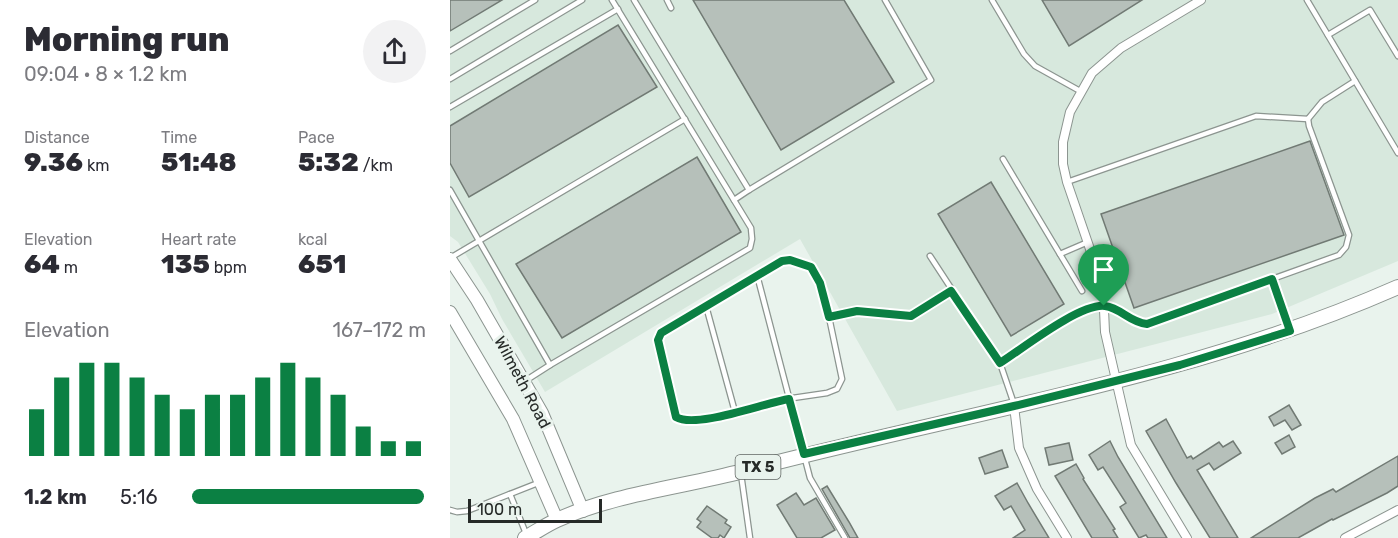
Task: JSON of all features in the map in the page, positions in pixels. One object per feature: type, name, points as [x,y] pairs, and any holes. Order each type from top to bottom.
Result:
[{"type":"main road","name":"Wilmeth Road","points":[[450,259],[477,300],[542,413],[583,511]]},
{"type":"main road","name":"TX 5","points":[[526,538],[557,520],[583,511],[804,454],[1180,365],[1290,331],[1398,287]]},
{"type":"main road","name":"Wilmeth Road","points":[[450,312],[513,419],[557,520]]},
{"type":"street","points":[[1187,538],[1131,445],[1105,332],[1103,287],[1066,182],[1063,164],[1064,132],[1070,112],[1092,73],[1114,52],[1200,0]]},
{"type":"street","points":[[1014,406],[1019,448],[1037,489],[1067,538]]},
{"type":"street","points":[[1345,538],[1398,510]]},
{"type":"lane","points":[[450,51],[535,0]]},
{"type":"lane","points":[[450,79],[582,0]]},
{"type":"lane","points":[[525,381],[750,248],[752,239],[750,228],[612,0]]},
{"type":"lane","points":[[634,0],[749,190]]},
{"type":"lane","points":[[667,0],[671,8]]},
{"type":"lane","points":[[734,200],[931,81],[885,0]]},
{"type":"lane","points":[[992,0],[1024,54],[1035,66],[1080,91]]},
{"type":"lane","points":[[1307,0],[1398,153]]},
{"type":"lane","points":[[450,107],[618,9]]},
{"type":"lane","points":[[1328,35],[1370,10],[1398,56]]},
{"type":"lane","points":[[1000,363],[1074,314],[1104,306],[1119,311],[1135,322],[1147,324],[1339,255],[1346,247],[1349,235],[1308,119],[1322,102],[1355,81]]},
{"type":"lane","points":[[1066,182],[1256,116],[1308,119]]},
{"type":"lane","points":[[450,259],[685,119]]},
{"type":"lane","points":[[1004,159],[1082,291]]},
{"type":"lane","points":[[450,190],[550,365]]},
{"type":"lane","points":[[1060,254],[1089,242]]},
{"type":"lane","points":[[930,256],[1000,363],[1014,406]]},
{"type":"lane","points":[[790,260],[811,267],[820,283],[829,317],[842,379],[837,389],[708,419],[684,421],[676,417],[658,340],[661,333],[757,275],[782,261],[790,260]]},
{"type":"lane","points":[[757,275],[810,478],[845,538]]},
{"type":"lane","points":[[1272,279],[1290,331]]},
{"type":"lane","points":[[829,317],[857,311],[911,316],[951,291]]},
{"type":"lane","points":[[706,306],[735,412]]},
{"type":"lane","points":[[741,471],[750,538]]},
{"type":"lane","points":[[450,510],[467,511],[541,482]]},
{"type":"lane","points":[[510,494],[526,538]]},
{"type":"shaded area","points":[[450,0],[1398,0],[1398,261],[1272,314],[897,411],[800,239],[545,392],[490,294],[458,242],[450,236]]},
{"type":"building","points":[[450,0],[502,0],[450,31]]},
{"type":"building","points":[[693,0],[844,0],[894,82],[781,150]]},
{"type":"building","points":[[1042,0],[1142,0],[1069,46]]},
{"type":"building","points":[[618,25],[657,87],[469,197],[450,163],[450,126]]},
{"type":"building","points":[[1310,141],[1344,235],[1134,308],[1101,214]]},
{"type":"building","points":[[697,157],[741,232],[562,338],[516,264]]},
{"type":"building","points":[[991,182],[1064,304],[1011,336],[938,214]]},
{"type":"building","points":[[1289,405],[1301,425],[1292,430],[1285,420],[1274,426],[1269,417]]},
{"type":"building","points":[[1166,419],[1187,458],[1191,456],[1193,459],[1219,442],[1223,447],[1233,441],[1241,453],[1214,470],[1209,463],[1197,470],[1238,538],[1210,538],[1176,483],[1146,431]]},
{"type":"building","points":[[1289,435],[1295,447],[1282,454],[1275,443]]},
{"type":"building","points":[[1110,441],[1167,538],[1148,538],[1146,535],[1139,538],[1120,507],[1126,503],[1103,467],[1098,470],[1089,455]]},
{"type":"building","points":[[1069,443],[1073,460],[1049,465],[1045,448]]},
{"type":"building","points":[[1002,450],[1008,467],[985,474],[979,458]]},
{"type":"building","points":[[1398,456],[1398,486],[1387,493],[1298,538],[1251,538],[1315,498],[1333,489],[1336,492]]},
{"type":"building","points":[[1076,464],[1115,529],[1113,530],[1118,538],[1092,538],[1055,476]]},
{"type":"building","points":[[1017,483],[1049,538],[1013,538],[1025,530],[1011,506],[1004,510],[995,496]]},
{"type":"building","points":[[827,486],[858,538],[850,538],[822,489]]},
{"type":"building","points":[[796,493],[804,505],[816,498],[835,530],[821,538],[797,538],[777,505]]},
{"type":"building","points":[[707,506],[727,520],[725,523],[731,527],[724,538],[720,535],[718,538],[712,538],[697,527],[701,522],[697,519]]},
{"type":"route","points":[[790,260],[811,267],[820,283],[829,317],[857,311],[911,316],[951,291],[1000,363],[1074,314],[1104,306],[1119,311],[1135,322],[1147,324],[1272,279],[1290,331],[1180,365],[939,424],[804,454],[789,399],[708,419],[684,421],[676,417],[658,340],[661,333],[782,261],[790,260]]}]
